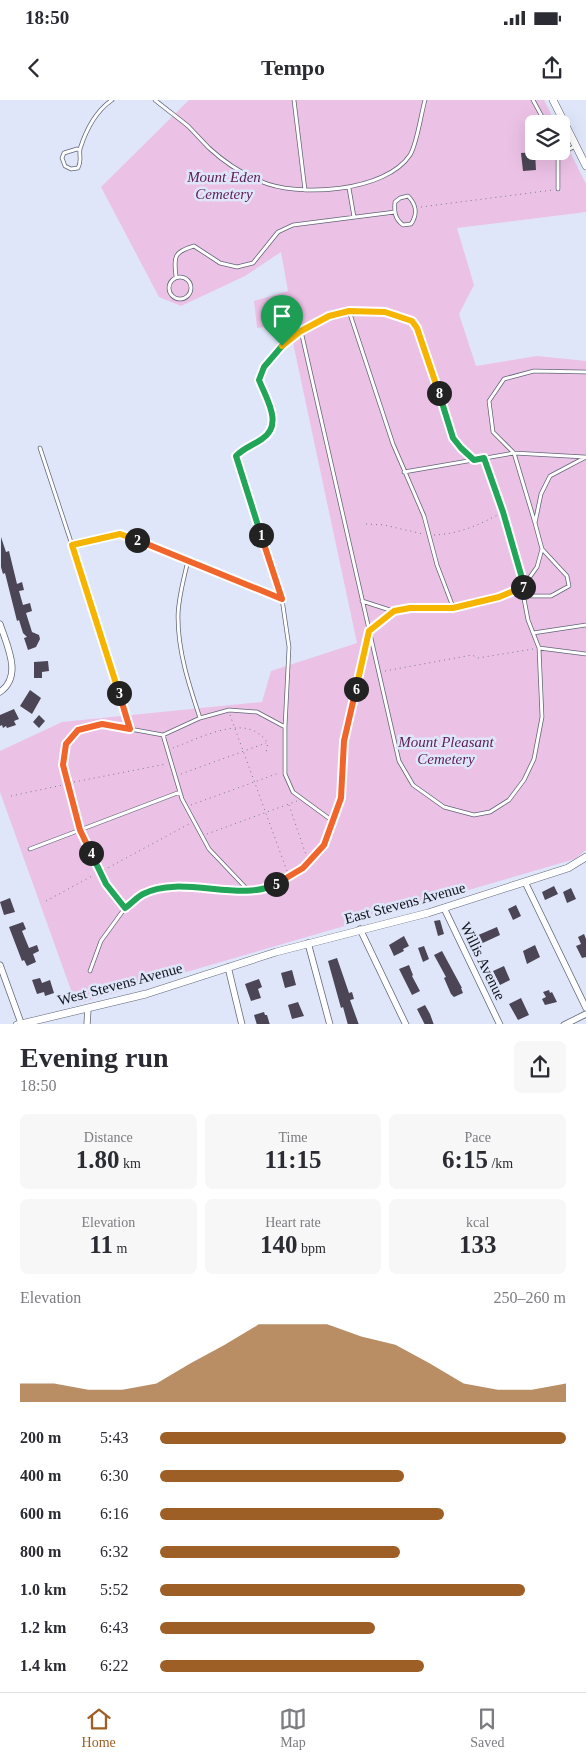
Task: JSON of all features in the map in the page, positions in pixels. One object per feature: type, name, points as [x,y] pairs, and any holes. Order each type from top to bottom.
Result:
[{"type":"street","points":[[553,100],[586,166]]},
{"type":"street","points":[[0,624],[10,653],[13,672],[10,682],[0,692]]},
{"type":"street","name":"East Stevens Avenue","points":[[228,967],[308,943],[444,908],[568,868],[586,857]]},
{"type":"street","points":[[525,882],[586,1008]]},
{"type":"street","name":"Willis Avenue","points":[[444,908],[500,1024]]},
{"type":"street","points":[[360,930],[406,1024]]},
{"type":"street","points":[[308,943],[330,1024]]},
{"type":"street","points":[[0,965],[19,1024]]},
{"type":"street","points":[[228,967],[242,1024]]},
{"type":"street","name":"West Stevens Avenue","points":[[19,1024],[146,994],[228,967]]},
{"type":"street","points":[[87,1024],[88,1008]]},
{"type":"street","points":[[564,1024],[586,1014]]},
{"type":"lane","points":[[80,150],[76,149],[64,153],[62,158],[65,166],[71,169],[78,168],[81,162],[80,150],[96,114],[112,100]]},
{"type":"lane","points":[[154,100],[188,126],[226,161],[260,181],[274,186],[305,190],[349,188],[369,183],[402,164],[410,156],[413,148],[425,100]]},
{"type":"lane","points":[[294,100],[305,190]]},
{"type":"lane","points":[[533,100],[541,115]]},
{"type":"lane","points":[[570,149],[576,146]]},
{"type":"lane","points":[[558,189],[560,160]]},
{"type":"lane","points":[[349,188],[354,217]]},
{"type":"lane","points":[[408,196],[415,207],[415,218],[411,224],[403,225],[397,221],[394,212],[395,202],[400,198],[408,196]]},
{"type":"lane","points":[[176,277],[174,260],[181,250],[194,246],[220,263],[237,267],[253,263],[278,232],[293,225],[394,212]]},
{"type":"lane","points":[[176,277],[184,278],[190,284],[190,291],[184,298],[175,298],[169,292],[170,282],[176,277]]},
{"type":"lane","points":[[349,311],[393,444],[424,516],[437,565],[453,608]]},
{"type":"lane","points":[[334,822],[293,792],[284,771],[289,647],[282,599],[236,456],[244,448],[262,440],[271,432],[273,421],[270,408],[259,380],[264,367],[273,355],[301,331],[329,316],[349,311],[385,312],[412,321],[417,328],[453,438],[474,460]]},
{"type":"lane","points":[[301,331],[399,761],[413,785],[444,807],[474,815],[490,812],[509,800],[524,780],[534,759],[542,717],[539,648],[528,620],[523,587]]},
{"type":"lane","points":[[523,587],[531,596],[551,596],[569,586],[567,576],[542,549],[514,453],[493,432],[489,401],[504,379],[534,371],[586,372]]},
{"type":"lane","points":[[40,448],[130,729]]},
{"type":"lane","points":[[404,472],[514,453],[586,457],[550,476],[541,494],[536,524]]},
{"type":"lane","points":[[72,545],[120,534],[282,599]]},
{"type":"lane","points":[[362,601],[394,611],[410,608],[453,608],[499,597],[523,587],[536,567],[542,549]]},
{"type":"lane","points":[[188,560],[180,594],[178,626],[181,652],[200,718]]},
{"type":"lane","points":[[90,971],[102,941],[125,908],[143,894],[168,886],[248,890],[269,887],[303,868],[324,845],[334,822],[341,798],[344,741],[369,631],[394,611]]},
{"type":"lane","points":[[534,634],[586,625]]},
{"type":"lane","points":[[539,648],[586,654]]},
{"type":"lane","points":[[125,908],[106,884],[80,830],[63,765],[66,744],[78,730],[102,724],[163,735],[200,718],[229,710],[257,712],[285,727]]},
{"type":"lane","points":[[163,735],[180,792],[194,822],[209,849],[248,890]]},
{"type":"lane","points":[[30,848],[180,792]]},
{"type":"path","points":[[415,207],[558,189]]},
{"type":"path","points":[[484,458],[503,512],[523,587]]},
{"type":"path","points":[[366,524],[384,525],[429,536],[452,534],[479,525],[503,512]]},
{"type":"path","points":[[378,673],[472,655],[478,658],[539,648]]},
{"type":"path","points":[[229,710],[289,876]]},
{"type":"path","points":[[168,750],[226,729],[239,727],[256,731],[265,738],[267,743],[266,754]]},
{"type":"path","points":[[175,776],[267,743]]},
{"type":"path","points":[[11,796],[171,763]]},
{"type":"path","points":[[186,806],[284,771]]},
{"type":"path","points":[[202,836],[303,799]]},
{"type":"path","points":[[288,804],[309,862]]},
{"type":"path","points":[[46,901],[194,822]]},
{"type":"green space","name":"Mount Pleasant Cemetery","points":[[189,100],[544,100],[552,115],[525,115],[525,160],[570,160],[570,152],[586,184],[586,212],[457,228],[474,285],[459,314],[476,366],[537,356],[586,361],[586,850],[575,859],[76,1004],[0,792],[0,751],[62,722],[262,702],[271,671],[357,643],[289,324],[257,328],[254,301],[288,291],[281,252],[245,276],[181,306],[159,297],[101,187]]},
{"type":"building","points":[[521,153],[525,153],[525,160],[535,160],[536,170],[523,171]]},
{"type":"building","points":[[1,537],[6,552],[9,551],[17,584],[22,582],[24,590],[19,591],[23,605],[30,603],[32,611],[26,613],[32,632],[39,635],[40,639],[36,647],[28,650],[24,638],[27,637],[23,633],[19,620],[17,621],[5,573],[3,574],[1,567]]},
{"type":"building","points":[[48,661],[49,671],[42,672],[42,678],[34,678],[34,662]]},
{"type":"building","points":[[30,690],[41,698],[32,714],[20,706]]},
{"type":"building","points":[[14,709],[19,719],[14,721],[16,725],[7,728],[6,726],[3,728],[2,725],[0,726],[0,715]]},
{"type":"building","points":[[39,715],[45,721],[39,728],[33,722]]},
{"type":"building","points":[[554,886],[558,894],[545,900],[542,892]]},
{"type":"building","points":[[571,888],[576,899],[567,903],[563,892]]},
{"type":"building","points":[[10,898],[15,912],[4,915],[0,902]]},
{"type":"building","points":[[516,905],[521,916],[513,920],[508,909]]},
{"type":"building","points":[[440,920],[444,934],[438,936],[434,921]]},
{"type":"building","points":[[23,922],[26,929],[22,931],[29,948],[37,945],[39,951],[33,954],[36,962],[27,966],[24,960],[22,961],[9,927]]},
{"type":"building","points":[[497,927],[500,935],[474,947],[471,941],[476,936]]},
{"type":"building","points":[[584,934],[586,939],[586,957],[582,958],[576,946],[581,944],[578,937]]},
{"type":"building","points":[[404,936],[409,946],[394,956],[389,945]]},
{"type":"building","points":[[535,945],[540,957],[527,964],[523,951]]},
{"type":"building","points":[[424,946],[429,959],[423,962],[418,948]]},
{"type":"building","points":[[442,951],[462,988],[463,993],[454,997],[434,955]]},
{"type":"building","points":[[337,958],[349,993],[352,992],[354,999],[350,1000],[359,1024],[348,1024],[343,1007],[341,1008],[328,961]]},
{"type":"building","points":[[409,965],[412,976],[420,991],[412,995],[399,969]]},
{"type":"building","points":[[504,966],[510,980],[500,985],[493,971]]},
{"type":"building","points":[[292,970],[296,985],[285,988],[281,973]]},
{"type":"building","points":[[40,978],[42,983],[50,980],[54,993],[45,996],[44,992],[37,994],[32,980]]},
{"type":"building","points":[[259,979],[262,987],[258,989],[261,998],[251,1001],[245,984]]},
{"type":"building","points":[[549,990],[557,1002],[545,1005],[542,999],[546,997],[543,992]]},
{"type":"building","points":[[521,998],[529,1015],[518,1020],[509,1004]]},
{"type":"building","points":[[298,1002],[304,1016],[292,1019],[288,1005]]},
{"type":"building","points":[[425,1005],[434,1024],[424,1024],[417,1009]]},
{"type":"building","points":[[264,1012],[270,1024],[257,1024],[254,1015]]},
{"type":"route","points":[[349,311],[385,312],[412,321],[417,328],[453,438],[474,460],[484,458],[503,512],[524,585],[522,588],[499,597],[453,608],[410,608],[394,611],[369,631],[344,741],[341,798],[334,822],[324,845],[303,868],[269,887],[248,890],[168,886],[143,894],[125,908],[106,884],[80,830],[63,765],[66,744],[78,730],[102,724],[130,729],[72,545],[120,534],[282,599],[236,456],[244,448],[262,440],[271,432],[273,421],[270,408],[259,380],[264,367],[282,346],[301,331],[329,316],[349,311]]},
{"type":"park label","name":"Mount Eden Cemetery","points":[[224,186]]}]
